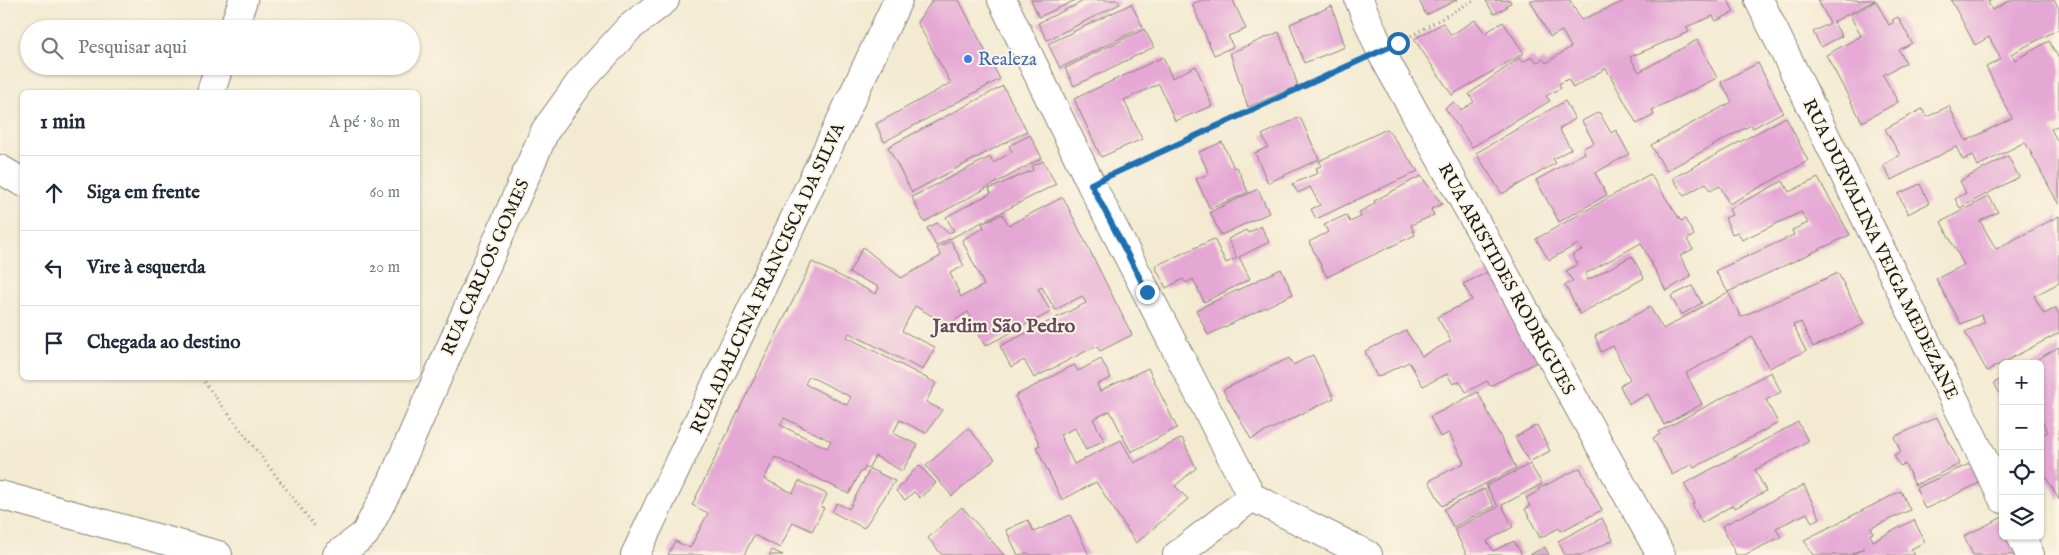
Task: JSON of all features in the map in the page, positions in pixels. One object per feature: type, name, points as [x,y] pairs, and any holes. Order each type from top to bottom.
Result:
[{"type":"street","points":[[236,20],[243,0]]},
{"type":"street","name":"RUA CARLOS GOMES","points":[[338,555],[365,534],[391,484],[545,131],[581,81],[629,28],[665,0]]},
{"type":"street","name":"RUA ADALCINA FRANCISCA DA SILVA","points":[[635,555],[898,0]]},
{"type":"street","points":[[1002,0],[1091,184],[1252,497],[1368,555]]},
{"type":"street","name":"RUA ARISTIDES RODRIGUES","points":[[1359,0],[1381,52],[1660,555]]},
{"type":"street","name":"RUA DURVALINA VEIGA MEDEZANE","points":[[1759,0],[2001,495]]},
{"type":"street","points":[[212,90],[216,75]]},
{"type":"street","points":[[0,169],[20,181]]},
{"type":"street","points":[[0,495],[218,555]]},
{"type":"street","points":[[1177,555],[1252,497]]},
{"type":"street","points":[[2023,540],[2030,555]]},
{"type":"path","points":[[1091,184],[1381,52],[1474,0]]},
{"type":"path","points":[[203,380],[319,532]]},
{"type":"building","points":[[933,0],[959,0],[1000,79],[884,142],[876,124],[951,83],[917,22]]},
{"type":"building","points":[[1031,0],[1076,0],[1039,17]]},
{"type":"building","points":[[1086,0],[1118,0],[1120,4],[1047,40],[1038,23]]},
{"type":"building","points":[[1202,0],[1233,0],[1246,29],[1228,36],[1233,47],[1214,55],[1192,4]]},
{"type":"building","points":[[1419,0],[1457,0],[1426,15]]},
{"type":"building","points":[[1510,0],[1511,3],[1506,5],[1507,7],[1494,14],[1486,1]]},
{"type":"building","points":[[1530,0],[1570,0],[1581,20],[1627,0],[1728,0],[1734,12],[1716,21],[1713,16],[1686,27],[1689,32],[1630,57],[1639,72],[1697,40],[1717,78],[1652,110],[1654,115],[1637,124],[1606,68],[1573,88],[1568,79],[1559,84],[1561,88],[1546,96],[1550,101],[1472,147],[1445,108],[1454,102],[1461,110],[1474,102],[1469,94],[1519,58],[1522,62],[1532,57],[1537,62],[1543,59],[1546,63],[1571,47],[1562,31],[1550,37]]},
{"type":"building","points":[[1818,0],[1875,0],[1833,22],[1842,36],[1821,47],[1813,32],[1830,23]]},
{"type":"building","points":[[1951,0],[1992,0],[1988,2],[1992,10],[2011,0],[2054,0],[2059,8],[2059,29],[2011,54],[2015,60],[2049,41],[2059,59],[2059,125],[2051,129],[2059,144],[2059,205],[2025,142],[1978,166],[1973,155],[1963,160],[1956,147],[1891,180],[1883,165],[1900,155],[1885,129],[1922,109],[1927,117],[1949,106],[1966,141],[2012,118],[1986,67],[2001,59],[1989,37],[1975,45]]},
{"type":"building","points":[[1876,1],[1889,25],[1894,22],[1892,20],[1898,17],[1912,43],[1899,50],[1906,63],[1883,75],[1898,102],[1862,122],[1826,55],[1861,36],[1850,15]]},
{"type":"building","points":[[1131,4],[1143,27],[1060,68],[1048,44]]},
{"type":"building","points":[[1332,6],[1345,47],[1304,63],[1290,24]]},
{"type":"building","points":[[1475,20],[1485,33],[1503,22],[1524,53],[1452,95],[1414,39],[1443,23],[1451,35]]},
{"type":"building","points":[[1144,29],[1154,47],[1074,86],[1065,68]]},
{"type":"building","points":[[1279,32],[1298,86],[1248,107],[1230,53]]},
{"type":"building","points":[[1163,57],[1172,78],[1196,66],[1212,106],[1175,121],[1159,84],[1124,100],[1142,139],[1101,157],[1074,99]]},
{"type":"building","points":[[1758,63],[1783,112],[1753,128],[1751,125],[1666,171],[1651,145],[1732,102],[1721,82]]},
{"type":"building","points":[[1003,86],[1027,131],[912,192],[888,147]]},
{"type":"building","points":[[1565,101],[1575,119],[1559,129],[1571,149],[1553,159],[1556,163],[1502,194],[1476,153]]},
{"type":"building","points":[[1599,112],[1611,133],[1616,130],[1629,154],[1595,173],[1607,195],[1559,222],[1536,180],[1585,153],[1583,148],[1594,143],[1582,121]]},
{"type":"building","points":[[1300,117],[1319,159],[1268,183],[1255,153],[1268,147],[1262,135]]},
{"type":"building","points":[[1786,117],[1808,161],[1729,204],[1720,186],[1710,191],[1706,183],[1684,196],[1673,178]]},
{"type":"building","points":[[1387,129],[1418,171],[1316,219],[1311,209],[1320,205],[1310,187],[1298,193],[1292,184],[1318,173],[1316,168],[1321,166],[1319,161]]},
{"type":"building","points":[[1030,135],[1042,158],[924,222],[912,197],[990,157],[993,163],[1012,152],[1009,146]]},
{"type":"building","points":[[1222,142],[1234,168],[1237,167],[1248,192],[1210,209],[1196,179],[1209,174],[1199,152]]},
{"type":"building","points":[[2008,156],[2019,177],[1960,208],[1955,199],[1966,193],[1960,181]]},
{"type":"building","points":[[1043,161],[1056,184],[936,246],[927,228],[937,223],[948,233],[954,231],[946,217],[991,193],[989,189],[1033,170],[1032,166]]},
{"type":"building","points":[[1650,174],[1681,221],[1685,219],[1694,235],[1687,240],[1693,249],[1680,256],[1691,276],[1666,291],[1641,243],[1585,274],[1588,280],[1632,256],[1644,278],[1580,314],[1565,285],[1573,281],[1566,271],[1578,264],[1572,255],[1582,250],[1578,244],[1549,260],[1536,239]]},
{"type":"building","points":[[1421,176],[1442,204],[1431,209],[1434,215],[1411,225],[1415,235],[1327,277],[1309,242],[1328,232],[1324,225],[1346,215],[1350,222],[1361,217],[1359,212],[1375,204],[1374,201]]},
{"type":"building","points":[[1818,178],[1850,235],[1728,292],[1715,271],[1794,235],[1792,230],[1808,223],[1801,212],[1742,240],[1738,232],[1732,234],[1725,218],[1732,215],[1729,209],[1783,181],[1789,192]]},
{"type":"building","points":[[1920,184],[1929,203],[1908,214],[1898,194]]},
{"type":"building","points":[[1258,189],[1269,213],[1221,235],[1210,212]]},
{"type":"building","points":[[1989,196],[1998,212],[1980,221],[1996,249],[2059,216],[2059,283],[2034,296],[2044,314],[2056,308],[2059,314],[2059,333],[2008,360],[1999,360],[1999,365],[1987,371],[1965,332],[1985,322],[1981,315],[1961,324],[1936,279],[1964,265],[1941,222]]},
{"type":"building","points":[[1063,197],[1132,335],[1100,351],[1096,346],[1034,378],[1024,360],[1011,367],[1000,346],[1086,303],[1082,296],[1055,310],[1042,287],[1038,289],[1051,312],[985,346],[968,312],[948,325],[915,306],[902,331],[935,347],[923,370],[849,333],[847,337],[936,383],[926,402],[942,410],[926,433],[900,420],[893,433],[918,445],[902,471],[875,456],[868,469],[865,467],[863,472],[861,471],[849,494],[775,457],[764,479],[793,493],[799,481],[827,494],[821,507],[824,508],[812,531],[793,522],[780,548],[754,535],[744,555],[668,555],[675,541],[690,548],[708,513],[692,505],[812,262],[876,294],[879,287],[849,273],[863,247],[901,278],[941,256],[937,248],[951,241],[964,266],[950,273],[961,297],[984,285],[962,240],[984,228],[982,224],[1002,214],[1009,225]],"holes":[[[809,376],[851,397],[847,405],[805,384]],[[784,418],[831,441],[827,448],[780,425]]]},
{"type":"building","points":[[1261,226],[1269,242],[1239,257],[1250,279],[1204,302],[1193,279],[1186,283],[1183,279],[1166,288],[1155,266],[1214,239],[1226,263],[1237,258],[1228,239],[1246,230],[1248,233]]},
{"type":"building","points":[[1281,269],[1293,294],[1208,335],[1196,310]]},
{"type":"building","points":[[1492,270],[1545,358],[1490,386],[1487,381],[1466,392],[1460,381],[1453,384],[1447,374],[1423,386],[1409,362],[1377,377],[1365,351],[1406,331],[1422,356],[1451,341],[1437,317],[1472,300],[1463,284]]},
{"type":"building","points":[[1838,273],[1864,324],[1813,347],[1801,322],[1793,325],[1806,351],[1769,368],[1752,337],[1686,373],[1702,404],[1664,425],[1648,394],[1629,404],[1620,386],[1630,379],[1613,346],[1601,352],[1595,336],[1650,307],[1663,329],[1728,292],[1741,317]]},
{"type":"building","points":[[1692,286],[1702,303],[1681,315],[1671,296]]},
{"type":"building","points":[[2059,347],[2059,500],[2044,474],[2044,434],[2048,432],[2044,425],[2044,360],[2036,360]]},
{"type":"building","points":[[1313,355],[1334,398],[1251,439],[1223,390],[1289,358],[1293,365]]},
{"type":"building","points":[[1101,359],[1111,378],[1097,384],[1100,391],[1148,368],[1177,428],[1131,452],[1110,411],[1093,419],[1104,440],[1086,450],[1075,428],[1060,435],[1074,464],[1121,440],[1134,463],[1182,438],[1196,468],[1175,486],[1188,499],[1136,543],[1096,482],[1062,500],[1036,447],[1040,445],[1015,396],[1074,365],[1078,371]]},
{"type":"building","points":[[1771,372],[1781,392],[1766,400],[1778,423],[1694,468],[1692,464],[1672,475],[1653,438],[1660,434],[1658,432]]},
{"type":"building","points":[[1999,380],[1999,392],[1994,383]]},
{"type":"building","points":[[1478,392],[1516,468],[1442,506],[1429,481],[1464,463],[1449,433],[1440,437],[1430,417]]},
{"type":"building","points":[[1937,417],[1960,464],[1915,485],[1905,464],[1900,466],[1894,455],[1901,452],[1894,437]]},
{"type":"building","points":[[1798,422],[1808,441],[1755,470],[1766,491],[1735,508],[1733,505],[1702,523],[1692,504],[1695,503],[1684,484]]},
{"type":"building","points":[[1537,425],[1550,451],[1529,462],[1515,437]]},
{"type":"building","points":[[968,428],[995,459],[952,496],[926,466]]},
{"type":"building","points":[[1978,460],[1988,479],[1925,509],[1916,488]]},
{"type":"building","points":[[1530,464],[1542,484],[1502,505],[1513,527],[1487,541],[1493,551],[1514,541],[1522,555],[1467,555],[1454,529],[1498,507],[1486,486]]},
{"type":"building","points":[[919,465],[936,483],[920,498],[914,492],[905,500],[896,491]]},
{"type":"building","points":[[1580,468],[1602,510],[1561,531],[1559,528],[1540,538],[1525,509],[1530,506],[1526,498],[1539,491],[1538,489]]},
{"type":"building","points":[[870,469],[895,481],[864,528],[832,512],[837,503],[849,509]]},
{"type":"building","points":[[1804,485],[1820,518],[1812,522],[1807,513],[1776,528],[1781,537],[1744,555],[1736,555],[1722,526]]},
{"type":"building","points":[[1484,489],[1494,506],[1453,527],[1444,509]]},
{"type":"building","points":[[1901,491],[1910,510],[1871,528],[1873,533],[1870,534],[1873,541],[1914,520],[1925,542],[1911,549],[1915,555],[1852,555],[1864,548],[1849,555],[1813,555],[1804,540]]},
{"type":"building","points":[[962,507],[1004,555],[942,555],[928,538]]},
{"type":"building","points":[[1070,515],[1089,555],[1030,555],[1028,553],[1018,555],[1006,530],[1028,520],[1034,532]]},
{"type":"building","points":[[1602,518],[1613,540],[1582,555],[1565,555],[1558,541]]},
{"type":"building","points":[[1999,519],[1999,540],[2016,540],[2023,555],[1973,555],[1964,536]]},
{"type":"building","points":[[1545,547],[1549,555],[1530,555],[1537,551]]},
{"type":"building","points":[[772,550],[783,555],[769,555]]},
{"type":"place","name":"Realeza","points":[[968,59]]},
{"type":"district","name":"Jardim São Pedro","points":[[1004,325]]},
{"type":"route","points":[[1147,292],[1091,184],[1398,43]]}]
